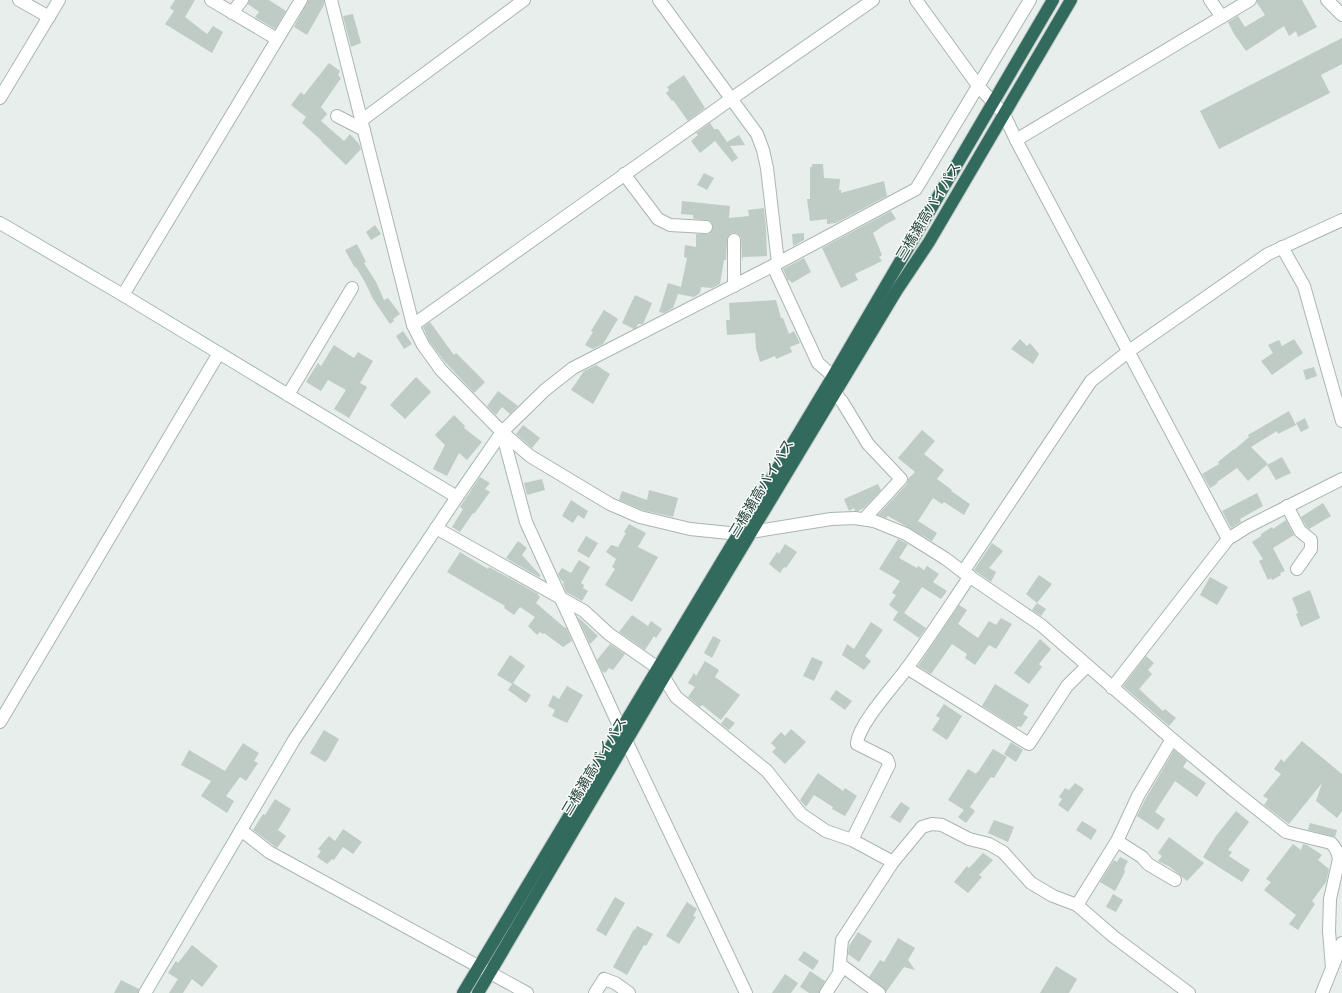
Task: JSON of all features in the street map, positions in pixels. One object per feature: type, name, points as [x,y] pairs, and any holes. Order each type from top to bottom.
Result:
[{"type":"highway","name":"三橋瀬高バイパス","points":[[463,993],[620,730],[661,673],[753,531],[832,385],[993,102],[1053,0]]},
{"type":"highway","name":"三橋瀬高バイパス","points":[[478,993],[626,741],[661,673],[739,534],[832,385],[898,290],[928,242],[1071,0]]},
{"type":"street","points":[[19,0],[49,17]]},
{"type":"street","points":[[0,98],[59,0]]},
{"type":"street","points":[[211,0],[277,39]]},
{"type":"street","points":[[232,13],[242,0]]},
{"type":"street","points":[[123,295],[301,0]]},
{"type":"street","points":[[330,0],[413,325],[423,345],[441,370],[502,432],[530,456],[610,504],[640,517],[690,529],[739,534],[830,519],[855,518],[874,520],[906,534],[946,559],[1041,625],[1172,739],[1286,832],[1330,843],[1335,847],[1339,859],[1330,900],[1328,931],[1332,968]]},
{"type":"street","points":[[363,125],[524,0]]},
{"type":"street","points":[[659,0],[757,134],[763,150],[776,265],[818,363],[868,444],[901,479],[864,519]]},
{"type":"street","points":[[413,325],[624,174],[873,0]]},
{"type":"street","points":[[916,0],[979,87],[1004,114],[1016,140],[1228,539]]},
{"type":"street","points":[[145,993],[294,740],[502,432],[545,390],[573,368],[776,265],[916,189],[979,87],[1030,0]]},
{"type":"street","points":[[1210,0],[1222,16]]},
{"type":"street","points":[[1016,140],[1250,0]]},
{"type":"street","points":[[1327,0],[1342,15]]},
{"type":"street","points":[[337,116],[363,125]]},
{"type":"street","points":[[624,174],[658,218],[670,225],[706,227]]},
{"type":"street","points":[[852,840],[889,765],[887,760],[857,744],[857,737],[877,705],[907,668],[1091,381],[1129,351],[1268,254],[1342,220]]},
{"type":"street","points":[[0,223],[123,295],[457,497]]},
{"type":"street","points":[[734,240],[734,286]]},
{"type":"street","points":[[1282,247],[1304,286],[1342,421]]},
{"type":"street","points":[[288,395],[352,288]]},
{"type":"street","points":[[0,722],[219,353]]},
{"type":"street","points":[[502,432],[526,522],[620,730],[746,993]]},
{"type":"street","points":[[1112,688],[1228,539],[1247,527],[1342,479]]},
{"type":"street","points":[[1287,506],[1300,531],[1311,540],[1311,549],[1297,569]]},
{"type":"street","points":[[436,528],[584,611],[609,634],[661,673],[676,697],[767,771],[801,814],[826,831],[852,840],[893,862]]},
{"type":"street","points":[[907,668],[1029,744],[1067,686],[1087,666]]},
{"type":"street","points":[[1077,905],[1117,841],[1138,796],[1172,739]]},
{"type":"street","points":[[826,993],[839,973],[841,965],[842,940],[893,862],[922,827],[932,824],[942,825],[969,839],[989,844],[1003,852],[1031,883],[1053,896],[1077,905],[1114,937],[1189,993]]},
{"type":"street","points":[[241,830],[269,852],[527,993]]},
{"type":"street","points":[[1117,841],[1142,857],[1148,864],[1175,880]]},
{"type":"street","points":[[1322,993],[1342,943]]},
{"type":"street","points":[[841,965],[879,993]]},
{"type":"street","points":[[594,993],[604,979],[615,983],[629,993]]},
{"type":"building","points":[[175,0],[195,0],[185,17],[207,34],[213,26],[223,32],[212,53],[165,24],[174,11],[170,8]]},
{"type":"building","points":[[249,0],[269,0],[286,11],[275,29],[255,17],[259,12],[248,4]]},
{"type":"building","points":[[308,0],[324,0],[324,5],[307,35],[294,27]]},
{"type":"building","points":[[1257,0],[1302,0],[1317,27],[1298,37],[1296,31],[1289,36],[1284,26],[1246,51],[1234,34],[1228,22],[1238,16],[1245,27],[1265,15],[1257,3]]},
{"type":"building","points":[[353,14],[361,43],[351,47],[343,16]]},
{"type":"building","points":[[1342,38],[1342,64],[1321,75],[1330,93],[1219,149],[1200,111]]},
{"type":"building","points":[[329,63],[340,71],[338,75],[341,78],[321,107],[327,114],[321,121],[344,141],[350,134],[359,144],[361,149],[346,165],[302,123],[306,117],[291,105],[301,92],[304,95]]},
{"type":"building","points":[[684,75],[705,108],[688,121],[666,93],[669,90],[667,87]]},
{"type":"building","points":[[710,123],[714,129],[718,129],[727,142],[739,135],[745,145],[730,146],[738,158],[732,162],[715,141],[700,153],[691,141],[698,135],[696,133]]},
{"type":"building","points":[[812,164],[823,164],[824,178],[840,179],[839,190],[841,190],[841,193],[884,181],[887,196],[836,223],[827,224],[827,219],[810,221],[807,199],[810,199],[810,167],[812,167]]},
{"type":"building","points":[[704,173],[714,178],[707,190],[697,185]]},
{"type":"building","points":[[682,201],[730,206],[729,218],[749,216],[748,210],[764,208],[767,256],[743,257],[742,261],[741,237],[737,233],[731,233],[727,240],[726,260],[724,260],[720,284],[712,288],[701,287],[700,293],[694,297],[678,294],[673,308],[664,313],[659,312],[668,283],[681,287],[687,258],[684,257],[685,245],[696,247],[696,234],[709,234],[713,228],[710,221],[693,218],[693,215],[681,214]]},
{"type":"building","points":[[891,211],[896,219],[873,233],[882,255],[879,257],[882,261],[855,274],[858,280],[841,288],[822,248]]},
{"type":"building","points":[[375,225],[381,234],[371,240],[366,232]]},
{"type":"building","points":[[804,233],[804,240],[793,246],[792,234]]},
{"type":"building","points":[[357,244],[366,262],[364,263],[376,282],[384,300],[388,298],[400,314],[393,319],[394,321],[390,324],[373,299],[366,284],[345,250]]},
{"type":"building","points":[[804,258],[811,272],[792,283],[789,280],[788,281],[783,269]]},
{"type":"building","points":[[635,295],[652,303],[643,324],[638,324],[634,329],[622,323]]},
{"type":"building","points":[[776,300],[781,318],[783,318],[789,334],[794,331],[800,343],[790,347],[792,352],[776,359],[775,356],[760,362],[756,348],[755,333],[727,335],[726,320],[730,320],[729,303]]},
{"type":"building","points":[[604,310],[618,319],[603,344],[593,349],[585,345],[593,332],[591,331]]},
{"type":"building","points":[[430,322],[454,355],[456,353],[485,382],[474,393],[445,362],[429,341],[423,327]]},
{"type":"building","points":[[403,331],[412,344],[404,349],[396,336]]},
{"type":"building","points":[[1020,339],[1027,346],[1030,343],[1039,354],[1033,364],[1011,349]]},
{"type":"building","points":[[1294,339],[1303,353],[1272,375],[1261,361],[1273,353],[1268,345],[1279,340],[1282,346]]},
{"type":"building","points":[[334,345],[354,358],[358,352],[373,361],[360,383],[367,387],[349,418],[334,409],[346,390],[328,380],[321,391],[306,382],[318,363],[321,366]]},
{"type":"building","points":[[596,365],[610,374],[593,404],[571,390],[584,371]]},
{"type":"building","points":[[1314,367],[1317,376],[1306,380],[1303,370]]},
{"type":"building","points":[[416,377],[431,392],[405,419],[390,405]]},
{"type":"building","points":[[498,391],[518,406],[510,414],[502,407],[496,415],[487,406]]},
{"type":"building","points":[[1289,411],[1296,425],[1278,434],[1277,431],[1251,447],[1268,464],[1248,481],[1237,468],[1210,488],[1202,474],[1219,464],[1218,462],[1249,437],[1248,435]]},
{"type":"building","points":[[454,415],[465,426],[464,428],[482,442],[467,460],[459,453],[447,476],[433,469],[445,445],[435,435]]},
{"type":"building","points":[[1305,418],[1309,428],[1301,432],[1296,423]]},
{"type":"building","points":[[523,425],[540,438],[532,448],[516,434]]},
{"type":"building","points":[[922,430],[935,441],[924,454],[944,470],[937,479],[970,504],[964,515],[944,502],[942,504],[933,498],[918,521],[937,533],[932,541],[888,516],[886,518],[878,515],[907,484],[908,479],[915,472],[898,458]]},
{"type":"building","points":[[1282,457],[1291,473],[1276,480],[1267,465]]},
{"type":"building","points":[[480,477],[490,483],[485,489],[490,492],[460,532],[452,527],[463,509],[460,507]]},
{"type":"building","points":[[542,479],[545,490],[527,495],[524,483]]},
{"type":"building","points":[[878,484],[881,490],[864,508],[855,511],[854,508],[849,511],[844,499]]},
{"type":"building","points":[[649,490],[678,498],[673,517],[642,510],[619,500],[622,491],[647,500]]},
{"type":"building","points":[[1257,493],[1263,506],[1240,519],[1241,522],[1231,528],[1222,511]]},
{"type":"building","points":[[571,500],[588,511],[584,519],[578,515],[573,523],[562,516]]},
{"type":"building","points":[[1323,503],[1331,516],[1309,529],[1301,517]]},
{"type":"building","points":[[1286,520],[1294,535],[1273,548],[1285,571],[1280,573],[1281,575],[1272,580],[1271,578],[1268,580],[1259,561],[1263,559],[1252,542],[1261,536],[1261,534],[1272,527],[1273,529]]},
{"type":"building","points":[[629,524],[646,533],[638,547],[658,557],[632,602],[605,585],[615,569],[612,567],[616,559],[606,552],[611,545],[618,547]]},
{"type":"building","points":[[586,536],[598,543],[589,558],[577,551]]},
{"type":"building","points":[[898,539],[908,544],[899,558],[917,568],[918,566],[924,570],[927,566],[939,574],[933,582],[947,591],[941,599],[922,587],[904,613],[926,628],[919,638],[893,620],[898,612],[889,605],[896,595],[892,593],[900,581],[879,569]]},
{"type":"building","points":[[518,541],[527,548],[522,555],[541,576],[539,577],[506,558]]},
{"type":"building","points":[[992,543],[1003,551],[989,568],[996,572],[991,582],[974,570]]},
{"type":"building","points":[[785,544],[797,552],[786,568],[784,567],[780,573],[769,564],[777,552],[779,554]]},
{"type":"building","points":[[460,552],[488,569],[489,567],[538,594],[540,597],[536,603],[565,628],[566,627],[572,641],[563,647],[544,633],[543,634],[540,632],[537,635],[528,626],[535,617],[520,607],[514,615],[504,608],[505,606],[447,572]]},
{"type":"building","points":[[579,560],[590,567],[581,583],[584,585],[583,588],[588,591],[582,601],[566,592],[563,584],[564,582],[558,574],[562,568],[571,573]]},
{"type":"building","points":[[1039,575],[1052,584],[1037,603],[1026,594]]},
{"type":"building","points":[[1210,577],[1228,587],[1217,605],[1200,595]]},
{"type":"building","points":[[1310,590],[1320,618],[1301,627],[1296,614],[1298,613],[1292,598]]},
{"type":"building","points":[[1037,603],[1046,609],[1041,616],[1032,610]]},
{"type":"building","points":[[959,605],[967,610],[958,624],[978,638],[989,621],[996,625],[1001,618],[1012,624],[996,649],[989,645],[975,665],[965,658],[967,654],[952,644],[931,674],[918,666]]},
{"type":"building","points":[[632,615],[648,626],[651,621],[662,629],[656,638],[654,636],[645,650],[619,632]]},
{"type":"building","points":[[577,616],[598,636],[590,644]]},
{"type":"building","points":[[871,622],[883,630],[865,656],[871,661],[864,670],[842,655],[847,644],[854,649]]},
{"type":"building","points":[[713,636],[721,640],[712,658],[704,653]]},
{"type":"building","points":[[1040,639],[1051,649],[1039,664],[1042,667],[1029,684],[1014,673]]},
{"type":"building","points":[[610,644],[625,654],[613,670],[609,668],[605,673],[602,671],[597,660]]},
{"type":"building","points":[[510,655],[525,666],[513,683],[531,695],[526,703],[508,690],[512,684],[497,675]]},
{"type":"building","points":[[1146,656],[1154,663],[1148,670],[1152,674],[1139,689],[1163,711],[1165,709],[1176,718],[1169,726],[1123,686]]},
{"type":"building","points":[[812,657],[823,662],[814,681],[803,676]]},
{"type":"building","points":[[705,661],[719,670],[715,677],[740,695],[721,720],[702,705],[700,707],[688,697],[695,687],[688,683],[694,673],[696,676]]},
{"type":"building","points":[[995,684],[1029,705],[1023,714],[1028,717],[1021,727],[1018,726],[1017,728],[982,706]]},
{"type":"building","points":[[567,686],[583,695],[567,723],[552,716],[555,710],[548,706],[553,695],[559,699]]},
{"type":"building","points":[[836,690],[852,701],[845,710],[830,699]]},
{"type":"building","points":[[944,704],[962,716],[947,740],[932,730],[940,718],[936,716]]},
{"type":"building","points":[[726,717],[735,723],[729,730],[721,724]]},
{"type":"building","points":[[791,729],[806,742],[785,764],[772,752],[776,748],[771,743],[781,732],[785,736]]},
{"type":"building","points":[[324,730],[339,739],[325,762],[310,753]]},
{"type":"building","points":[[1302,741],[1342,774],[1342,811],[1337,818],[1316,801],[1322,783],[1289,824],[1264,805],[1268,799],[1263,796],[1281,774],[1274,769],[1281,759],[1284,762]]},
{"type":"building","points":[[1011,742],[1023,750],[1016,762],[1004,754]]},
{"type":"building","points":[[243,743],[259,753],[254,761],[258,763],[246,781],[240,777],[226,796],[234,801],[227,813],[201,796],[211,781],[181,765],[189,750],[225,771]]},
{"type":"building","points":[[993,749],[1007,757],[994,778],[991,777],[970,807],[975,811],[966,823],[958,817],[964,810],[948,800],[968,769],[976,774]]},
{"type":"building","points":[[1174,750],[1187,761],[1183,767],[1206,783],[1197,797],[1175,781],[1155,812],[1165,819],[1158,830],[1137,816]]},
{"type":"building","points":[[818,773],[843,791],[845,788],[857,796],[845,816],[832,809],[833,807],[814,795],[806,807],[800,800]]},
{"type":"building","points":[[1075,783],[1084,789],[1068,812],[1058,805],[1062,799],[1059,797],[1065,788],[1069,790]]},
{"type":"building","points":[[275,799],[291,809],[278,830],[286,836],[277,848],[253,830]]},
{"type":"building","points":[[901,802],[910,808],[900,823],[890,817]]},
{"type":"building","points":[[1236,811],[1249,822],[1228,850],[1232,852],[1229,856],[1250,870],[1242,882],[1203,857],[1216,836]]},
{"type":"building","points":[[994,820],[1014,827],[1008,842],[988,833]]},
{"type":"building","points":[[1082,821],[1097,830],[1091,840],[1076,830]]},
{"type":"building","points":[[1310,823],[1337,830],[1335,837],[1308,830]]},
{"type":"building","points":[[343,829],[362,842],[353,854],[343,847],[334,860],[332,859],[327,864],[317,857],[321,851],[318,849],[329,836],[335,841]]},
{"type":"building","points":[[1169,837],[1204,863],[1187,881],[1170,867],[1158,861],[1162,856],[1158,853]]},
{"type":"building","points":[[1293,844],[1301,850],[1303,844],[1307,845],[1322,855],[1318,860],[1329,869],[1326,882],[1312,901],[1315,904],[1298,930],[1289,924],[1296,915],[1264,890],[1271,882],[1266,879]]},
{"type":"building","points":[[983,853],[993,860],[979,875],[982,877],[968,893],[954,882],[967,866],[969,868]]},
{"type":"building","points":[[1120,857],[1128,861],[1124,869],[1125,872],[1115,891],[1100,882],[1114,860],[1117,862]]},
{"type":"building","points":[[1113,894],[1123,900],[1116,912],[1106,907]]},
{"type":"building","points":[[615,897],[625,903],[606,936],[596,930]]},
{"type":"building","points":[[687,902],[697,909],[693,916],[696,917],[679,944],[666,936]]},
{"type":"building","points":[[637,926],[653,934],[646,946],[644,945],[627,975],[613,967]]},
{"type":"building","points":[[858,932],[872,941],[859,962],[848,954],[849,946]]},
{"type":"building","points":[[898,938],[915,948],[908,960],[915,970],[904,967],[886,992],[883,987],[869,977],[880,960],[884,962]]},
{"type":"building","points":[[192,945],[218,966],[202,987],[192,979],[183,993],[169,993],[178,979],[168,973],[176,961],[178,963]]},
{"type":"building","points":[[804,951],[819,961],[813,970],[798,960]]},
{"type":"building","points":[[1056,966],[1077,979],[1069,993],[1040,993]]},
{"type":"building","points":[[810,971],[825,981],[819,993],[809,993],[800,987]]},
{"type":"building","points":[[785,974],[798,983],[791,993],[772,993]]},
{"type":"building","points":[[121,980],[139,989],[138,993],[114,993]]}]
